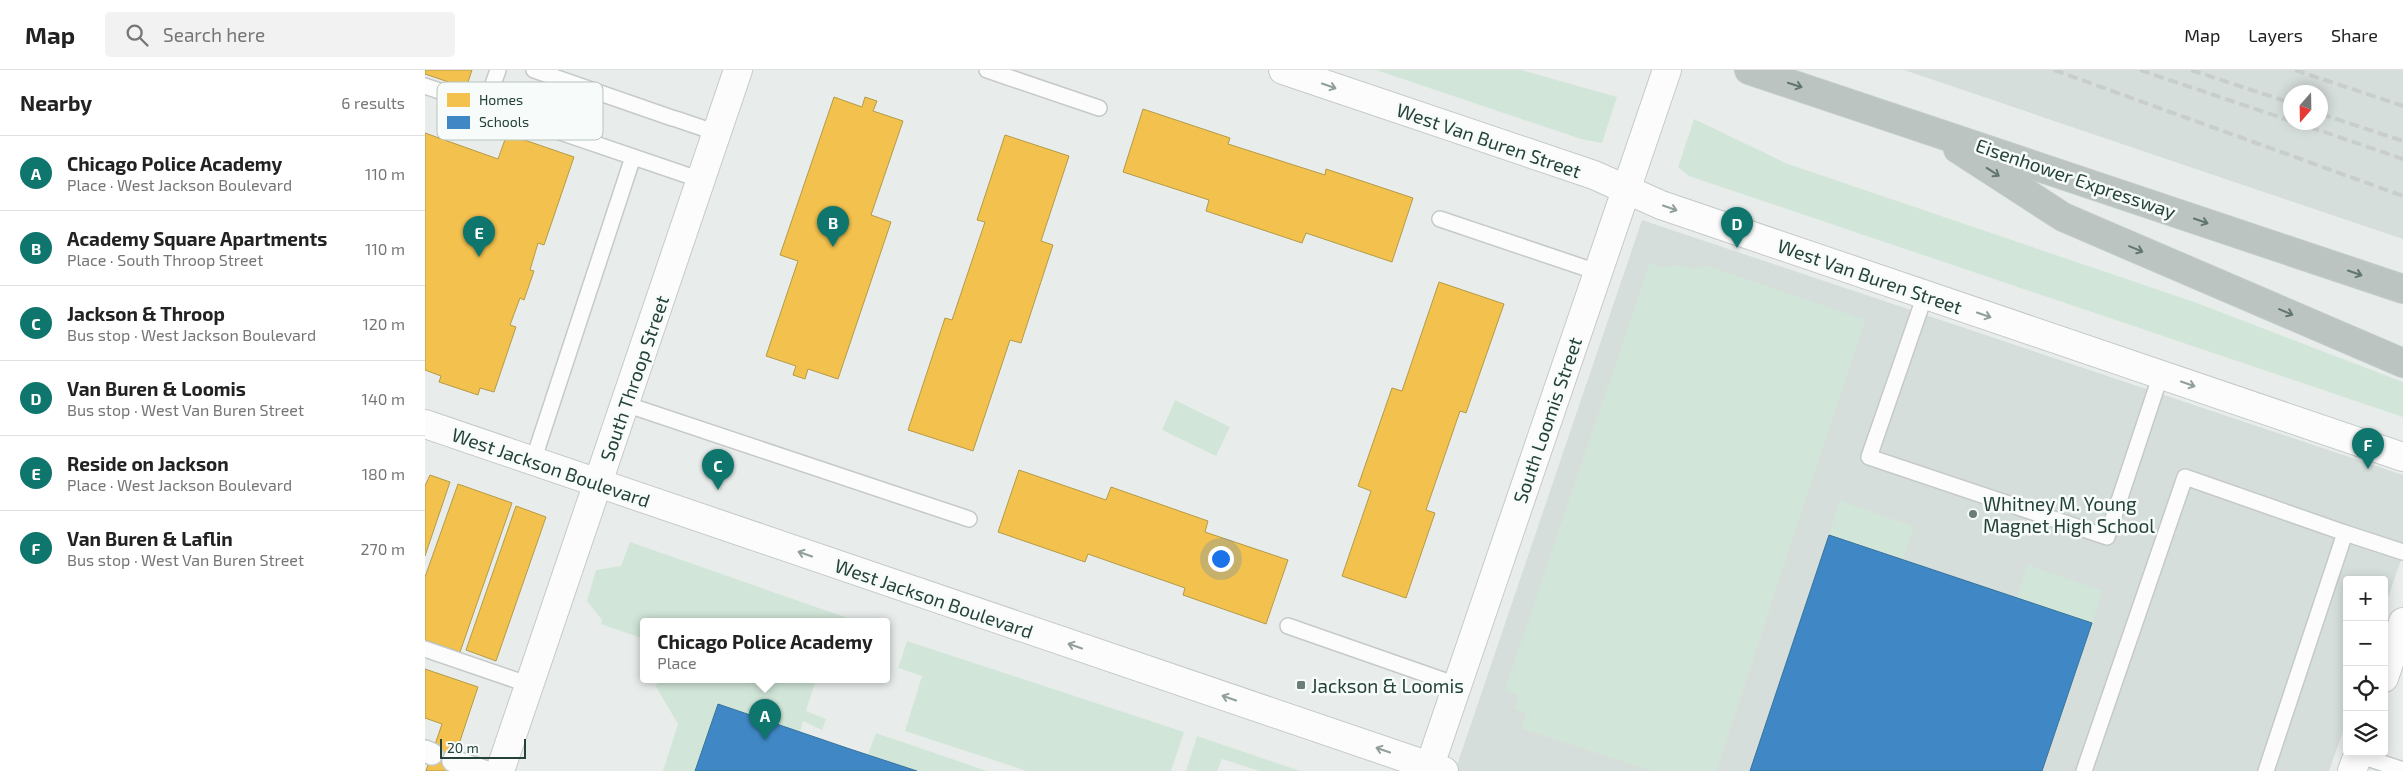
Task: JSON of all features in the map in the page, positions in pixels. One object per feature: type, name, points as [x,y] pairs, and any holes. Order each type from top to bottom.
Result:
[{"type":"highway","name":"Eisenhower Expressway","points":[[1749,70],[2403,289]]},
{"type":"highway","points":[[1923,127],[2063,217],[2403,363]]},
{"type":"street","name":"South Throop Street","points":[[500,771],[738,70]]},
{"type":"street","name":"West Van Buren Street","points":[[1283,70],[1594,175],[1661,205],[2403,457]]},
{"type":"street","name":"South Loomis Street","points":[[1433,769],[1457,685],[1667,70]]},
{"type":"street","name":"West Jackson Boulevard","points":[[425,424],[1433,769]]},
{"type":"street","points":[[2388,666],[2403,622]]},
{"type":"street","points":[[453,761],[484,771]]},
{"type":"lane","points":[[493,82],[497,70]]},
{"type":"lane","points":[[534,70],[569,82]]},
{"type":"lane","points":[[987,70],[1099,108]]},
{"type":"lane","points":[[425,86],[437,90]]},
{"type":"lane","points":[[603,94],[717,133]]},
{"type":"lane","points":[[583,140],[701,180]]},
{"type":"lane","points":[[533,461],[633,157]]},
{"type":"lane","points":[[1440,219],[1597,272]]},
{"type":"lane","points":[[1925,295],[1869,457],[2107,537],[2161,374]]},
{"type":"lane","points":[[625,404],[969,519]]},
{"type":"lane","points":[[2084,771],[2185,477],[2403,552]]},
{"type":"lane","points":[[2266,771],[2345,533]]},
{"type":"lane","points":[[1288,626],[1457,685]]},
{"type":"lane","points":[[425,649],[530,684]]},
{"type":"lane","points":[[2356,759],[2403,770]]},
{"type":"shaded area","points":[[1904,70],[2403,70],[2403,239]]},
{"type":"shaded area","name":"Whitney M. Young Magnet High School","points":[[1642,220],[2403,475],[2403,554],[2388,597],[2388,576],[2343,576],[2343,731],[2329,771],[1455,771]]},
{"type":"green space","points":[[1376,70],[1521,70],[1617,97],[1602,143],[1581,139]]},
{"type":"green space","points":[[1694,119],[1788,164],[2197,303],[2403,382],[2403,417],[1689,176],[1678,167]]},
{"type":"green space","points":[[1650,263],[1662,268],[1678,265],[1691,269],[1708,266],[1865,320],[1716,771],[1652,771],[1521,728],[1527,713],[1515,709],[1519,695],[1505,690]]},
{"type":"green space","points":[[1175,400],[1230,427],[1216,456],[1162,430]]},
{"type":"green space","points":[[1840,501],[1914,527],[1903,560],[1829,535]]},
{"type":"green space","points":[[630,542],[847,618],[640,618],[640,638],[601,624],[602,620],[587,601],[596,570],[621,566]]},
{"type":"green space","points":[[2028,565],[2102,591],[2092,623],[2017,598]]},
{"type":"green space","points":[[907,641],[1184,732],[1171,771],[1027,771],[905,731],[922,676],[898,668]]},
{"type":"green space","points":[[659,683],[815,683],[806,711],[826,719],[822,730],[803,721],[800,732],[718,704],[695,771],[663,771],[678,724],[655,685]]},
{"type":"green space","points":[[876,733],[987,771],[917,771],[868,754]]},
{"type":"green space","points":[[1197,736],[1300,771],[1260,771],[1222,759],[1217,771],[1186,771]]},
{"type":"building: Homes","points":[[425,70],[472,70],[468,82],[448,82],[425,74]]},
{"type":"building: Homes","points":[[834,97],[862,107],[865,97],[877,101],[873,111],[903,121],[871,215],[891,222],[838,379],[808,369],[805,379],[793,375],[796,366],[766,356],[798,261],[780,255]]},
{"type":"building: Homes","points":[[1143,109],[1230,138],[1228,144],[1325,175],[1326,169],[1413,198],[1392,262],[1306,233],[1302,243],[1206,211],[1209,200],[1123,172]]},
{"type":"building: Homes","points":[[425,133],[437,137],[437,140],[445,140],[498,159],[505,140],[524,140],[574,157],[544,245],[538,243],[530,270],[534,271],[524,300],[520,298],[510,325],[516,327],[494,392],[480,388],[478,395],[439,382],[441,376],[425,370]]},
{"type":"building: Homes","points":[[1005,135],[1069,156],[1041,241],[1053,245],[1021,343],[1010,340],[973,451],[908,430],[945,318],[952,320],[985,222],[977,220]]},
{"type":"building: Homes","points":[[1439,282],[1504,304],[1466,413],[1460,411],[1426,510],[1435,513],[1406,598],[1342,576],[1371,491],[1358,486],[1392,388],[1402,391]]},
{"type":"building: Homes","points":[[1019,470],[1106,500],[1111,487],[1208,521],[1205,532],[1288,560],[1266,624],[1183,595],[1185,588],[1088,554],[1085,562],[998,532]]},
{"type":"building: Homes","points":[[430,475],[450,482],[425,556],[425,486]]},
{"type":"building: Homes","points":[[458,484],[512,503],[460,652],[425,640],[425,577]]},
{"type":"building: Homes","points":[[516,506],[546,517],[496,661],[466,650]]},
{"type":"building: Homes","points":[[425,669],[478,687],[450,771],[426,771],[442,724],[425,718]]},
{"type":"building: Schools","points":[[1829,535],[2092,623],[2042,771],[1750,771]]},
{"type":"building: Schools","points":[[718,704],[847,748],[917,771],[695,771]]},
{"type":"railway","points":[[2054,70],[2403,196]]},
{"type":"railway","points":[[2140,70],[2283,118]]},
{"type":"railway","points":[[2191,70],[2283,100]]},
{"type":"railway","points":[[2295,70],[2403,106]]},
{"type":"railway","points":[[2328,116],[2403,141]]},
{"type":"railway","points":[[2318,130],[2403,159]]},
{"type":"place","name":"Academy Square Apartments","points":[[833,247]]},
{"type":"place","name":"Van Buren & Loomis","points":[[1737,248]]},
{"type":"place","name":"Reside on Jackson","points":[[479,257]]},
{"type":"place","name":"Van Buren & Laflin","points":[[2368,469]]},
{"type":"place","name":"Jackson & Throop","points":[[718,490]]},
{"type":"place","name":"Whitney M. Young Magnet High School","points":[[1973,514]]},
{"type":"place","name":"Jackson & Loomis","points":[[1301,685]]},
{"type":"place","name":"Chicago Police Academy","points":[[765,740]]}]
